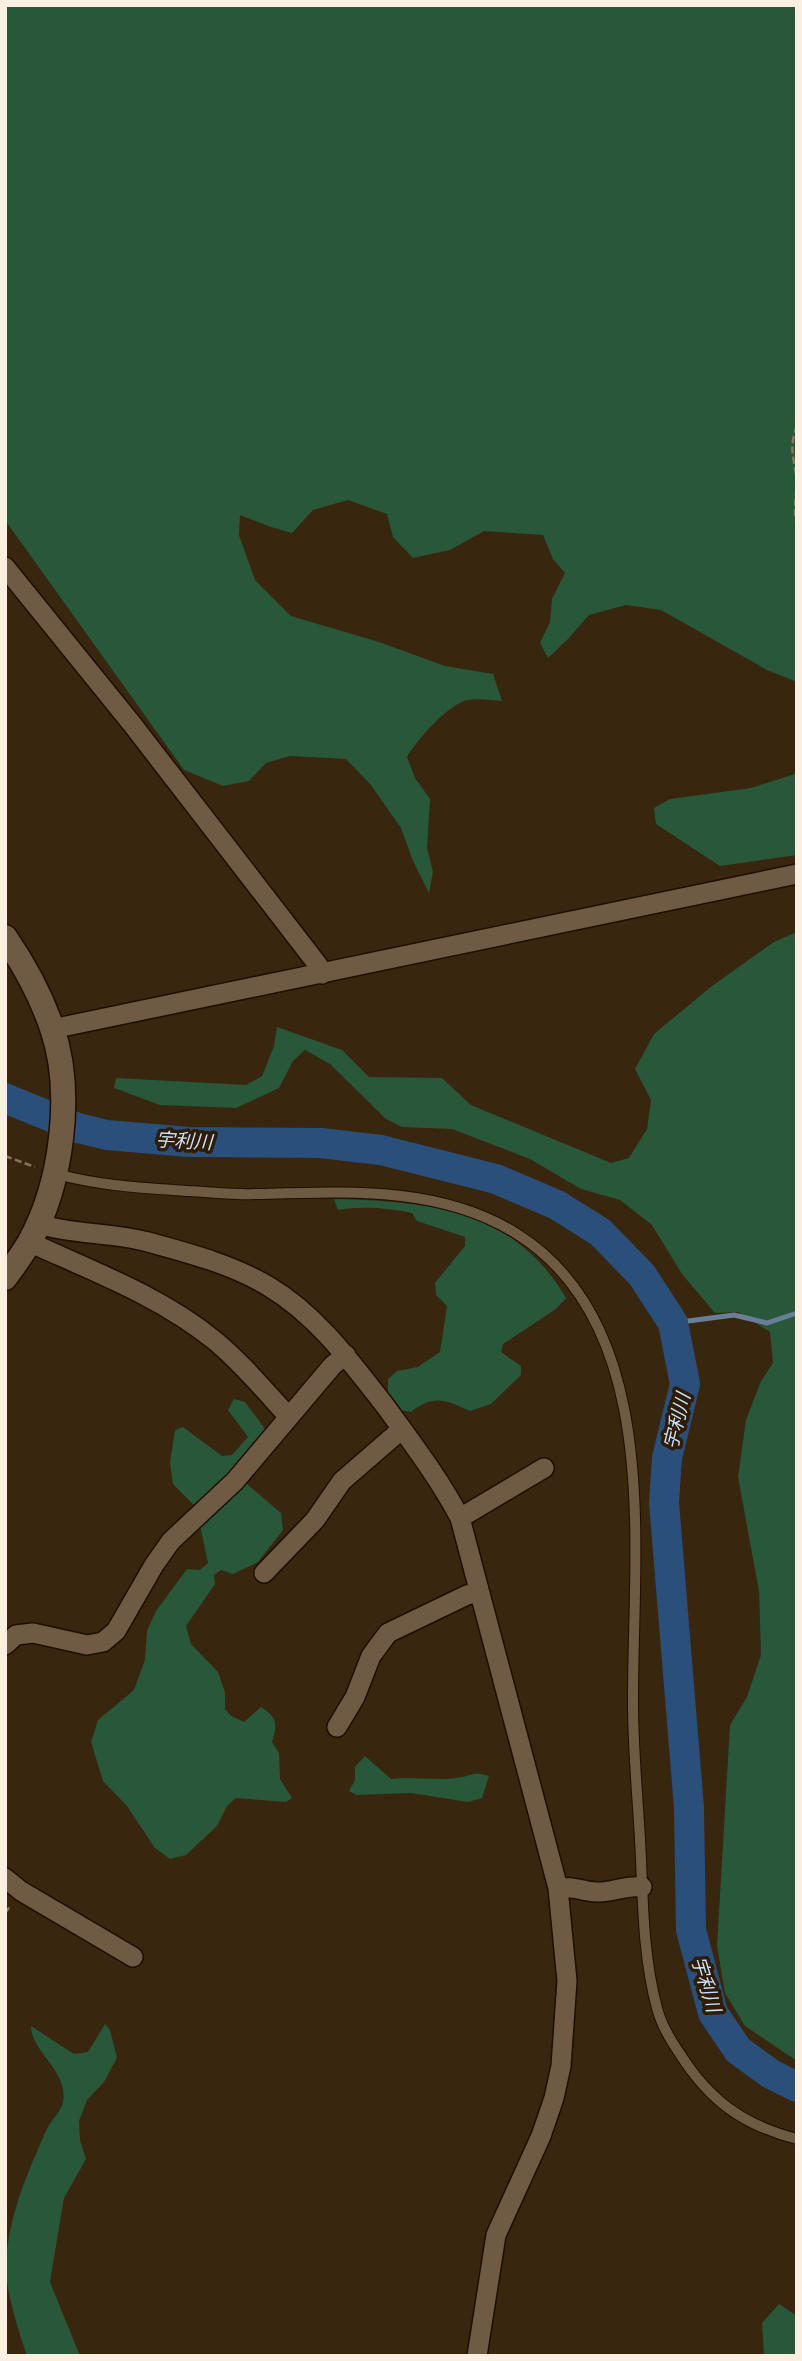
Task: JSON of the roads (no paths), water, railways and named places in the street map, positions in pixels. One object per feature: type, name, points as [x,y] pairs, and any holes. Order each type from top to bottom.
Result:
[{"type":"street","points":[[5,567],[148,745],[318,965],[322,974]]},
{"type":"street","points":[[52,1029],[797,874]]},
{"type":"street","points":[[5,937],[26,967],[52,1029],[61,1067],[63,1123],[57,1169],[34,1233],[5,1279]]},
{"type":"street","points":[[34,1233],[52,1229],[115,1235],[145,1241],[214,1261],[251,1276],[292,1303],[346,1355],[445,1489],[460,1518],[558,1888],[567,1981],[561,2066],[554,2098],[541,2136],[496,2235],[477,2356]]},
{"type":"street","points":[[34,1233],[180,1316],[215,1341],[289,1417]]},
{"type":"street","points":[[5,1645],[16,1635],[33,1633],[87,1645],[103,1642],[116,1631],[153,1565],[171,1541],[235,1481],[333,1365],[346,1355]]},
{"type":"street","points":[[264,1573],[315,1520],[342,1481],[402,1429]]},
{"type":"street","points":[[460,1518],[544,1468]]},
{"type":"street","points":[[337,1727],[355,1697],[377,1646],[388,1633],[467,1595],[479,1592]]},
{"type":"street","points":[[5,1878],[22,1891],[133,1957]]},
{"type":"street","points":[[558,1888],[569,1886],[597,1893],[627,1885],[642,1886]]},
{"type":"lane","points":[[57,1169],[92,1183],[139,1188],[252,1195],[334,1192],[440,1201],[464,1207],[494,1220],[543,1253],[564,1273],[600,1331],[616,1374],[630,1441],[634,1570],[633,1707],[642,1886],[648,1958],[657,2011],[695,2078],[722,2105],[765,2129],[797,2139]]},
{"type":"waterway","name":"宇利川","points":[[5,1098],[78,1128],[107,1135],[189,1142],[321,1143],[381,1150],[496,1179],[557,1205],[600,1232],[642,1275],[673,1323],[685,1384],[667,1458],[664,1502],[689,1808],[691,1930],[713,2013],[738,2050],[771,2074],[797,2087]]},
{"type":"waterway","points":[[673,1323],[734,1315],[767,1323],[797,1313]]}]
